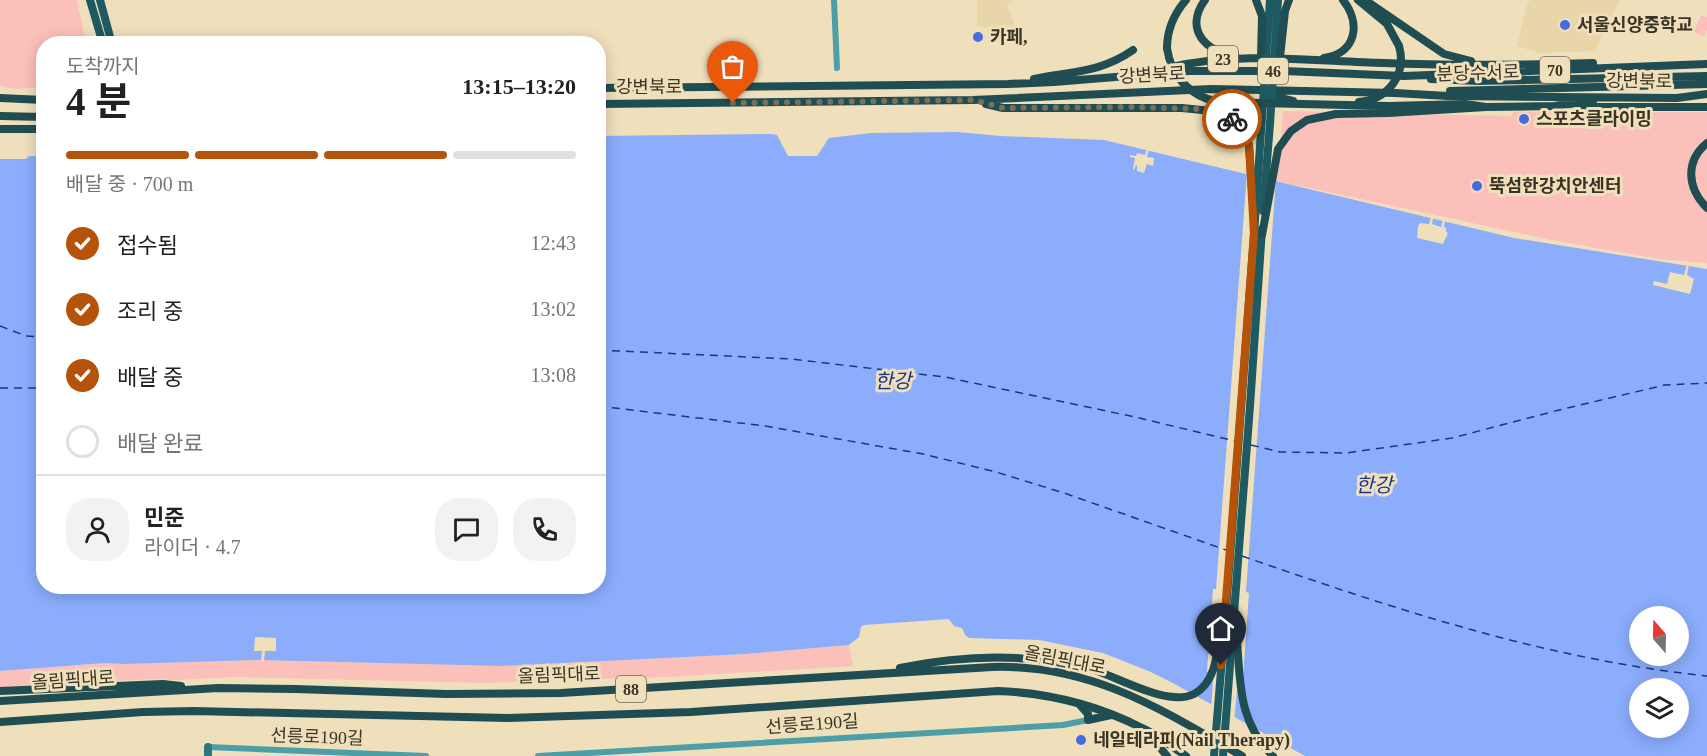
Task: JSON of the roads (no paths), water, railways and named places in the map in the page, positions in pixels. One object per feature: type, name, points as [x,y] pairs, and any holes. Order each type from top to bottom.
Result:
[{"type":"highway","points":[[1186,0],[1170,25],[1167,48],[1170,64],[1180,81],[1197,96],[1218,102],[1389,106],[1465,104],[1486,107]]},
{"type":"highway","points":[[1205,0],[1200,7],[1197,19],[1198,31],[1203,42],[1218,52],[1251,57]]},
{"type":"highway","points":[[1256,0],[1262,16],[1261,57],[1269,73],[1280,57],[1285,11],[1289,0]]},
{"type":"highway","name":"23","points":[[1142,74],[1192,62],[1251,57],[1307,59],[1331,57],[1340,53],[1353,38],[1354,23],[1351,12],[1343,0]]},
{"type":"highway","points":[[1250,89],[1287,101],[1368,101],[1387,92],[1395,82],[1400,70],[1399,45],[1387,24],[1358,0]]},
{"type":"highway","points":[[1365,0],[1444,54],[1466,61],[1596,63],[1611,67]]},
{"type":"highway","points":[[1008,84],[1099,68],[1118,60],[1133,50]]},
{"type":"highway","points":[[1307,59],[1448,66],[1513,63]]},
{"type":"highway","name":"강변북로","points":[[606,88],[1008,84],[1230,70],[1404,76],[1707,64]]},
{"type":"highway","name":"분당수서로","points":[[1404,76],[1469,81],[1679,80],[1707,84]]},
{"type":"highway","name":"분당수서로","points":[[1395,93],[1679,80],[1707,76]]},
{"type":"highway","name":"강변북로","points":[[606,104],[1059,98],[1170,89],[1621,98],[1662,98],[1707,94]]},
{"type":"highway","points":[[0,98],[36,100]]},
{"type":"highway","points":[[1554,106],[1621,98]]},
{"type":"highway","points":[[1662,98],[1707,100]]},
{"type":"highway","points":[[974,100],[1003,108],[1182,108],[1212,111],[1225,115],[1237,124],[1249,145],[1258,234]]},
{"type":"highway","points":[[1258,234],[1278,148],[1291,130],[1326,114],[1486,107],[1707,106]]},
{"type":"highway","points":[[0,116],[36,117]]},
{"type":"highway","points":[[0,129],[36,129]]},
{"type":"highway","points":[[1707,143],[1693,160],[1690,175],[1694,190],[1707,207]]},
{"type":"highway","points":[[873,674],[915,665],[1008,658],[1034,659],[1065,664],[1111,676],[1174,698],[1188,696],[1200,690],[1213,672],[1227,597]]},
{"type":"highway","points":[[1234,614],[1242,703],[1254,732],[1273,756]]},
{"type":"highway","name":"올림픽대로","points":[[0,701],[218,688],[446,694],[561,693],[1006,666],[1057,672],[1126,692],[1242,756]]},
{"type":"highway","points":[[0,691],[163,684],[218,688]]},
{"type":"highway","name":"올림픽대로","points":[[0,722],[143,712],[194,711],[519,718],[691,712],[998,691],[1029,692],[1065,698],[1144,728],[1186,756]]},
{"type":"highway","points":[[1078,703],[1088,714],[1088,720],[1111,715]]},
{"type":"highway","points":[[1144,728],[1167,756]]},
{"type":"main road","points":[[89,0],[96,36]]},
{"type":"main road","points":[[89,0],[101,36]]},
{"type":"main road","points":[[100,0],[110,36]]},
{"type":"main road","points":[[1269,73],[1270,0]]},
{"type":"main road","points":[[1214,756],[1245,405],[1269,73],[1278,0]]},
{"type":"main road","points":[[1223,756],[1234,614],[1245,405]]},
{"type":"street","points":[[834,0],[837,68]]},
{"type":"street","name":"선릉로190길","points":[[537,756],[1063,725],[1088,720]]},
{"type":"street","name":"선릉로190길","points":[[208,752],[217,749],[426,756]]},
{"type":"water","name":"한강","points":[[957,132],[1104,140],[1514,238],[1707,269],[1707,756],[1305,756],[1171,682],[1103,653],[1039,640],[969,638],[962,628],[954,626],[949,619],[864,625],[861,627],[859,637],[849,645],[746,654],[502,666],[258,660],[104,663],[0,671],[0,159],[26,159],[29,156],[36,156],[36,594],[606,594],[606,136],[771,134],[777,135],[788,156],[817,156],[829,138],[871,133]]},
{"type":"place","name":"서울신양중학교","points":[[1565,25]]},
{"type":"place","name":"카페,","points":[[978,37]]},
{"type":"place","name":"스포츠클라이밍","points":[[1524,119]]},
{"type":"place","name":"뚝섬한강치안센터","points":[[1477,186]]},
{"type":"place","name":"네일테라피(Nail Therapy)","points":[[1081,740]]}]
